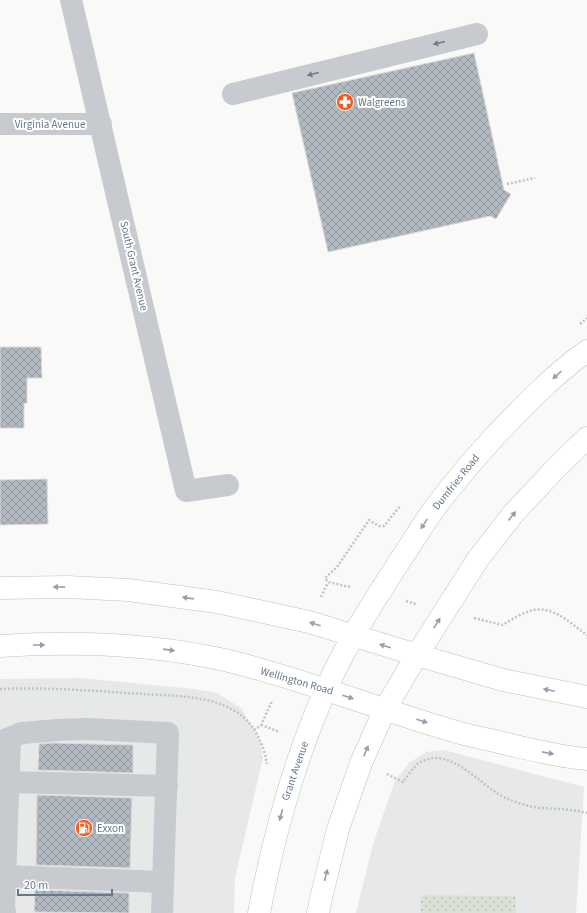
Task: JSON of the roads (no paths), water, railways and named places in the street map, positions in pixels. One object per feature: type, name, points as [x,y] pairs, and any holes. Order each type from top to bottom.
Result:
[{"type":"main road","name":"Dumfries Road","points":[[352,636],[439,502],[471,462],[542,388],[574,360],[587,351]]},
{"type":"main road","points":[[318,913],[338,829],[361,763],[385,709],[417,655],[478,559],[513,514],[556,468],[587,438]]},
{"type":"main road","points":[[0,588],[67,587],[128,590],[232,606],[309,622],[503,680],[587,697]]},
{"type":"main road","name":"Grant Avenue","points":[[259,913],[268,865],[284,804],[305,741],[326,690],[352,636]]},
{"type":"main road","name":"Wellington Road","points":[[0,646],[98,645],[167,650],[229,662],[326,690],[460,733],[525,748],[587,759]]},
{"type":"street","name":"South Grant Avenue","points":[[71,0],[186,491],[228,485]]},
{"type":"street","points":[[233,94],[477,34]]},
{"type":"street","name":"Virginia Avenue","points":[[0,124],[101,124]]},
{"type":"street","points":[[5,913],[9,782],[5,740],[22,733],[87,729],[168,733],[162,913]]},
{"type":"street","points":[[9,782],[166,786]]},
{"type":"street","points":[[5,876],[163,882]]},
{"type":"place","name":"Walgreens","points":[[345,102]]},
{"type":"place","name":"Exxon","points":[[84,828]]}]
